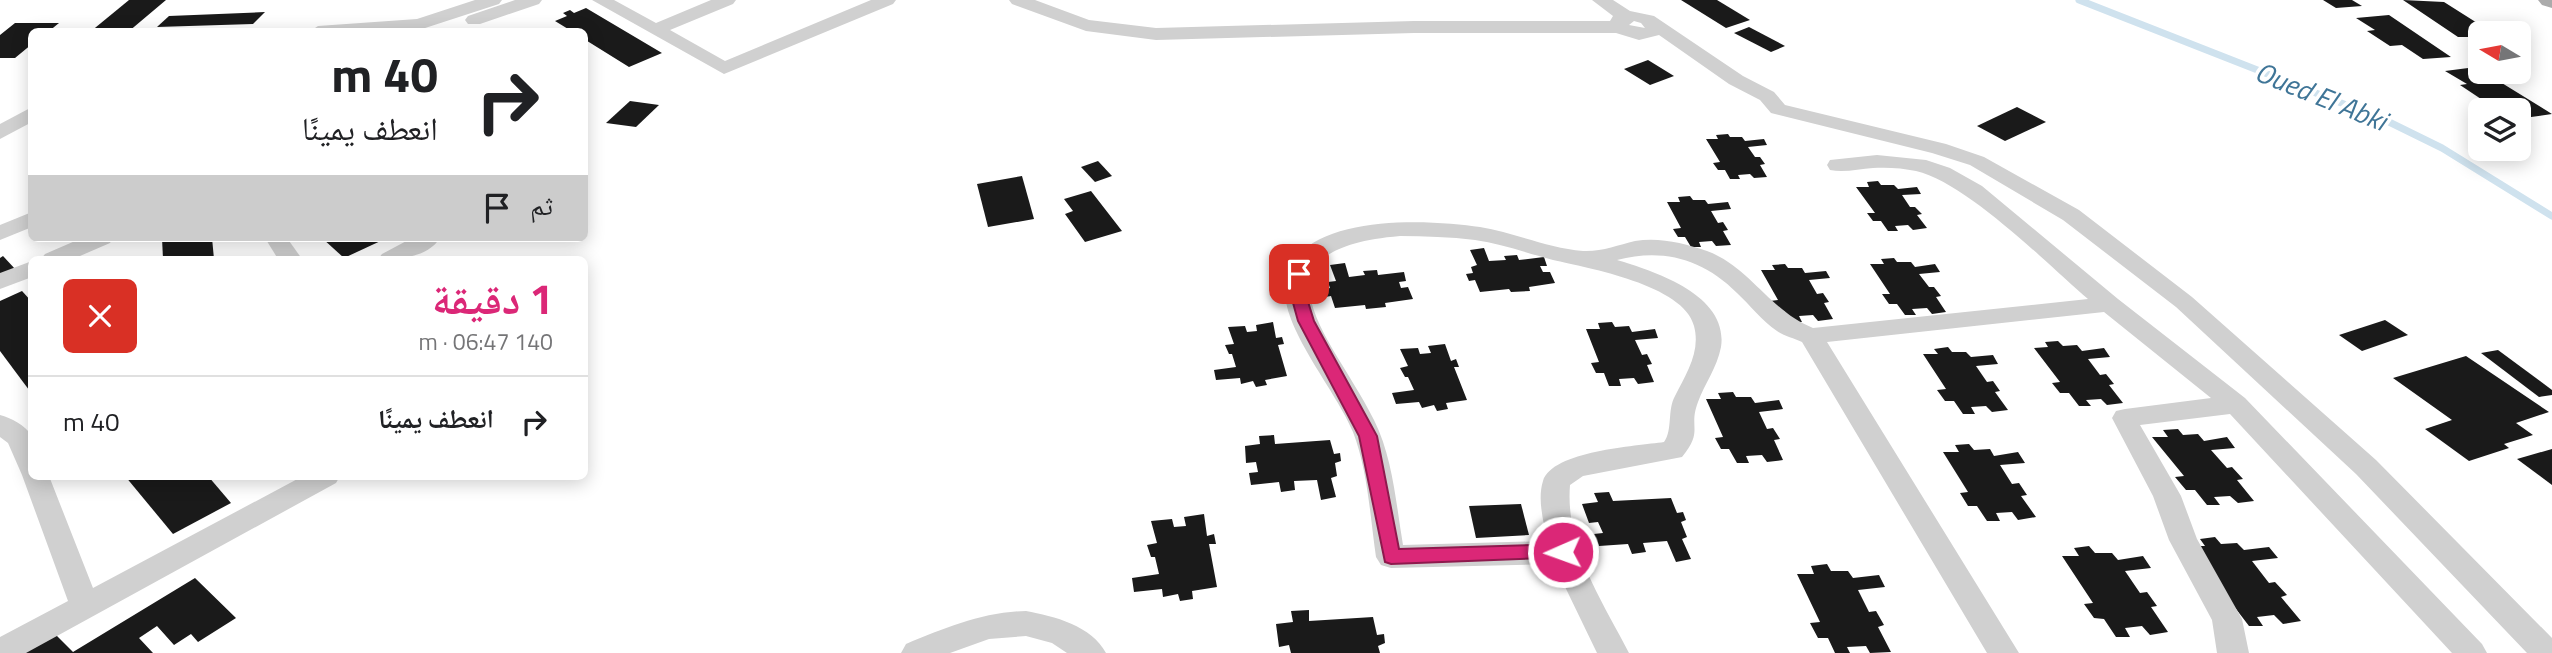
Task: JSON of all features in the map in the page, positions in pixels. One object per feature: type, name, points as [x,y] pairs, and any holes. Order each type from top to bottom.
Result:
[{"type":"street","points":[[368,28],[419,24],[468,3],[493,0]]},
{"type":"street","points":[[453,28],[533,0]]},
{"type":"street","points":[[601,0],[724,68],[887,0]]},
{"type":"street","points":[[655,30],[727,0]]},
{"type":"street","points":[[1018,0],[1086,25],[1156,34],[1623,22],[1638,16],[1650,28],[1766,96],[1778,109],[1939,148],[1977,161],[2071,215],[2184,302],[2366,467],[2547,653]]},
{"type":"street","points":[[1601,0],[1623,22]]},
{"type":"street","points":[[0,133],[28,116]]},
{"type":"street","points":[[1838,165],[1897,161],[1942,173],[1975,191],[2109,304],[2236,404],[2471,653]]},
{"type":"street","points":[[0,233],[28,221]]},
{"type":"street","points":[[1563,552],[1391,557],[1368,436],[1306,321],[1297,292],[1299,274],[1310,257],[1325,244],[1353,234],[1397,229],[1480,234],[1640,274],[1670,288],[1690,302],[1709,323],[1711,341],[1702,369],[1680,408],[1682,439],[1672,450],[1575,467],[1557,481],[1555,501],[1563,552],[1613,653]]},
{"type":"street","points":[[396,256],[422,242]]},
{"type":"street","points":[[63,256],[94,247]]},
{"type":"street","points":[[1584,258],[1646,247],[1676,250],[1705,258],[1746,285],[1784,325],[1811,336],[2109,304]]},
{"type":"street","points":[[0,282],[28,270]]},
{"type":"street","points":[[1811,336],[2003,653]]},
{"type":"street","points":[[2233,653],[2227,619],[2183,540],[2167,496],[2125,418],[2236,404]]},
{"type":"street","points":[[13,434],[28,461]]},
{"type":"street","points":[[36,480],[85,606]]},
{"type":"street","points":[[0,652],[319,480]]},
{"type":"street","points":[[917,653],[979,627],[1024,622],[1063,634],[1090,653]]},
{"type":"building","points":[[129,0],[166,0],[133,28],[95,28]]},
{"type":"building","points":[[1681,0],[1717,0],[1750,20],[1726,28]]},
{"type":"building","points":[[2323,0],[2352,0],[2362,6],[2336,8]]},
{"type":"building","points":[[2403,0],[2444,2],[2474,21],[2468,21],[2468,37],[2458,37]]},
{"type":"building","points":[[586,8],[662,53],[629,67],[588,41],[588,28],[566,28],[555,21],[567,16],[563,13],[570,10],[574,13]]},
{"type":"building","points":[[265,12],[253,24],[157,27],[169,16]]},
{"type":"building","points":[[2389,15],[2451,57],[2423,59],[2402,45],[2390,46],[2367,31],[2375,30],[2356,18]]},
{"type":"building","points":[[15,23],[59,23],[53,28],[28,28],[28,47],[15,58],[0,58],[0,35]]},
{"type":"building","points":[[1749,27],[1785,46],[1771,52],[1734,33]]},
{"type":"building","points":[[1648,60],[1674,76],[1650,85],[1624,69]]},
{"type":"building","points":[[2468,68],[2468,84],[2503,84],[2526,98],[2480,98],[2460,85],[2467,84],[2445,71]]},
{"type":"building","points":[[630,101],[659,105],[636,127],[606,123]]},
{"type":"building","points":[[2531,101],[2552,114],[2531,117]]},
{"type":"building","points":[[2017,107],[2046,122],[2005,141],[1977,126]]},
{"type":"building","points":[[1728,134],[1730,137],[1742,137],[1745,141],[1764,139],[1767,145],[1748,147],[1755,157],[1760,157],[1765,164],[1760,165],[1767,177],[1754,178],[1750,174],[1738,175],[1740,179],[1730,179],[1725,170],[1718,170],[1713,163],[1720,162],[1706,139],[1718,139],[1716,135]]},
{"type":"building","points":[[1098,161],[1112,176],[1095,182],[1081,167]]},
{"type":"building","points":[[1022,176],[1034,219],[988,227],[977,184]]},
{"type":"building","points":[[1878,181],[1881,185],[1894,185],[1898,189],[1917,187],[1921,194],[1902,195],[1910,207],[1915,207],[1922,214],[1917,215],[1927,228],[1913,230],[1908,225],[1895,226],[1898,231],[1888,231],[1881,221],[1873,221],[1867,213],[1875,213],[1856,187],[1869,187],[1867,182]]},
{"type":"building","points":[[1091,191],[1122,231],[1085,242],[1065,214],[1073,211],[1064,199]]},
{"type":"building","points":[[1690,196],[1693,200],[1705,200],[1708,204],[1728,202],[1731,209],[1711,211],[1718,223],[1723,222],[1728,230],[1723,231],[1731,245],[1716,246],[1712,241],[1699,242],[1701,247],[1691,247],[1685,237],[1678,237],[1673,229],[1681,228],[1667,202],[1680,202],[1678,197]]},
{"type":"building","points":[[162,242],[212,242],[214,256],[163,256]]},
{"type":"building","points":[[326,242],[378,242],[348,256],[342,256]]},
{"type":"building","points":[[1484,248],[1489,261],[1506,260],[1504,256],[1517,255],[1519,260],[1544,257],[1547,266],[1540,266],[1543,272],[1550,272],[1555,283],[1529,287],[1530,291],[1511,292],[1509,289],[1480,292],[1475,280],[1469,281],[1466,274],[1473,273],[1471,267],[1477,265],[1470,250]]},
{"type":"building","points":[[3,256],[16,270],[0,278],[0,258]]},
{"type":"building","points":[[1894,258],[1897,262],[1911,262],[1915,267],[1935,264],[1940,272],[1919,274],[1929,287],[1934,287],[1941,296],[1936,297],[1946,312],[1932,314],[1927,308],[1912,309],[1916,315],[1905,315],[1897,304],[1889,304],[1882,294],[1890,294],[1870,264],[1884,264],[1881,259]]},
{"type":"building","points":[[1345,263],[1349,277],[1365,275],[1363,271],[1377,270],[1378,275],[1404,272],[1406,281],[1399,282],[1401,288],[1408,287],[1413,299],[1385,303],[1386,307],[1366,309],[1365,305],[1335,308],[1331,296],[1325,297],[1323,290],[1330,288],[1328,282],[1336,281],[1330,265]]},
{"type":"building","points":[[1785,264],[1788,268],[1802,268],[1805,273],[1826,271],[1830,278],[1809,280],[1817,294],[1823,293],[1829,302],[1824,303],[1833,319],[1818,321],[1813,315],[1799,316],[1802,322],[1791,322],[1784,311],[1776,310],[1770,301],[1778,300],[1761,270],[1775,270],[1772,265]]},
{"type":"building","points":[[22,291],[28,298],[28,389],[0,351],[0,301]]},
{"type":"building","points":[[2385,320],[2408,335],[2362,351],[2339,335]]},
{"type":"building","points":[[1273,322],[1276,338],[1282,337],[1284,344],[1278,345],[1287,376],[1265,380],[1267,385],[1256,387],[1253,381],[1241,384],[1240,378],[1216,380],[1214,370],[1236,367],[1232,354],[1229,354],[1225,345],[1234,344],[1228,327],[1245,326],[1247,332],[1257,331],[1256,325]]},
{"type":"building","points":[[1612,322],[1615,327],[1629,326],[1632,332],[1655,329],[1658,338],[1635,340],[1642,355],[1647,354],[1652,364],[1647,365],[1654,382],[1638,384],[1634,378],[1619,379],[1621,386],[1609,386],[1604,373],[1596,373],[1591,363],[1599,362],[1586,329],[1600,329],[1598,323]]},
{"type":"building","points":[[2058,341],[2063,346],[2077,345],[2082,351],[2104,348],[2110,357],[2088,359],[2100,375],[2106,374],[2114,384],[2109,385],[2123,403],[2107,405],[2101,399],[2086,400],[2091,406],[2079,406],[2069,393],[2060,393],[2052,383],[2060,382],[2034,348],[2048,347],[2045,342]]},
{"type":"building","points":[[1445,344],[1451,361],[1456,359],[1459,367],[1454,367],[1467,400],[1446,403],[1448,409],[1437,411],[1434,405],[1422,408],[1419,402],[1396,404],[1392,393],[1414,390],[1400,368],[1408,366],[1400,349],[1418,348],[1420,354],[1431,353],[1428,346]]},
{"type":"building","points":[[1948,347],[1952,352],[1966,352],[1971,357],[1993,355],[1998,364],[1976,366],[1987,382],[1993,381],[2000,391],[1995,392],[2008,410],[1992,412],[1986,406],[1971,407],[1975,414],[1963,414],[1954,401],[1945,401],[1937,390],[1946,389],[1923,354],[1938,354],[1934,349]]},
{"type":"building","points":[[2498,350],[2552,390],[2552,395],[2539,397],[2481,353]]},
{"type":"building","points":[[2466,356],[2549,412],[2516,423],[2533,435],[2504,444],[2509,448],[2469,461],[2425,429],[2452,420],[2393,378]]},
{"type":"building","points":[[1733,392],[1736,397],[1751,397],[1755,403],[1779,400],[1783,409],[1759,412],[1767,429],[1773,428],[1780,439],[1774,440],[1783,460],[1767,462],[1762,455],[1746,456],[1749,463],[1737,463],[1729,449],[1721,449],[1715,438],[1723,437],[1706,399],[1721,399],[1718,393]]},
{"type":"building","points":[[2178,429],[2183,435],[2198,434],[2204,441],[2227,437],[2235,448],[2211,450],[2227,468],[2232,467],[2243,479],[2237,480],[2254,501],[2238,503],[2230,496],[2214,497],[2220,505],[2207,505],[2195,490],[2186,490],[2175,477],[2184,476],[2152,437],[2168,437],[2163,430]]},
{"type":"building","points":[[1274,435],[1275,444],[1330,440],[1334,454],[1340,453],[1341,461],[1335,463],[1337,476],[1331,478],[1336,497],[1321,500],[1317,480],[1294,481],[1295,490],[1281,492],[1279,482],[1251,485],[1249,473],[1258,472],[1256,462],[1246,463],[1245,446],[1260,444],[1259,436]]},
{"type":"building","points":[[1969,444],[1974,450],[1990,449],[1994,456],[2018,452],[2025,463],[2000,465],[2012,484],[2019,483],[2027,495],[2021,496],[2036,517],[2018,520],[2012,512],[1996,513],[2000,521],[1987,521],[1977,506],[1968,506],[1960,493],[1968,492],[1943,452],[1959,452],[1955,445]]},
{"type":"building","points":[[2552,449],[2552,485],[2517,459]]},
{"type":"building","points":[[128,480],[211,480],[231,503],[173,534]]},
{"type":"building","points":[[1609,492],[1613,501],[1671,498],[1677,513],[1683,512],[1686,520],[1681,522],[1687,537],[1682,539],[1691,559],[1676,562],[1667,541],[1643,543],[1646,552],[1632,554],[1628,544],[1599,546],[1594,534],[1603,533],[1598,522],[1589,523],[1582,504],[1598,502],[1594,493]]},
{"type":"building","points":[[1521,504],[1529,535],[1476,538],[1469,506]]},
{"type":"building","points":[[1204,514],[1207,536],[1214,534],[1216,544],[1209,544],[1217,587],[1192,591],[1193,599],[1180,601],[1178,594],[1163,597],[1162,589],[1134,592],[1132,578],[1159,574],[1155,557],[1151,557],[1147,545],[1157,543],[1151,521],[1172,519],[1174,527],[1186,526],[1184,517]]},
{"type":"building","points":[[2215,537],[2221,544],[2237,543],[2244,550],[2269,547],[2278,558],[2252,561],[2269,583],[2275,582],[2287,595],[2281,597],[2301,621],[2283,624],[2274,615],[2257,617],[2263,626],[2249,626],[2188,546],[2205,546],[2200,539]]},
{"type":"building","points":[[2089,546],[2095,553],[2112,553],[2118,560],[2143,556],[2151,568],[2125,571],[2140,593],[2147,592],[2157,606],[2151,607],[2168,632],[2150,635],[2142,626],[2125,628],[2130,637],[2116,637],[2104,619],[2094,618],[2084,604],[2093,603],[2062,556],[2079,556],[2074,548]]},
{"type":"building","points":[[1827,564],[1831,571],[1848,571],[1853,578],[1879,575],[1885,587],[1858,590],[1869,612],[1876,611],[1884,625],[1878,627],[1891,652],[1870,653],[1866,646],[1847,647],[1850,653],[1835,653],[1828,638],[1818,638],[1810,623],[1820,622],[1797,574],[1814,574],[1811,566]]},
{"type":"building","points":[[195,578],[236,618],[198,642],[191,634],[174,645],[157,626],[139,638],[153,653],[23,653],[55,634],[73,652]]},
{"type":"building","points":[[1309,610],[1309,621],[1373,617],[1377,635],[1384,634],[1385,643],[1378,646],[1380,653],[1291,653],[1289,645],[1279,647],[1276,624],[1293,622],[1291,611]]},
{"type":"waterway","name":"Oued El Abki","points":[[2079,0],[2387,121],[2442,148],[2552,216]]},
{"type":"route","points":[[1299,274],[1297,292],[1306,321],[1368,436],[1391,557],[1563,552]]}]
